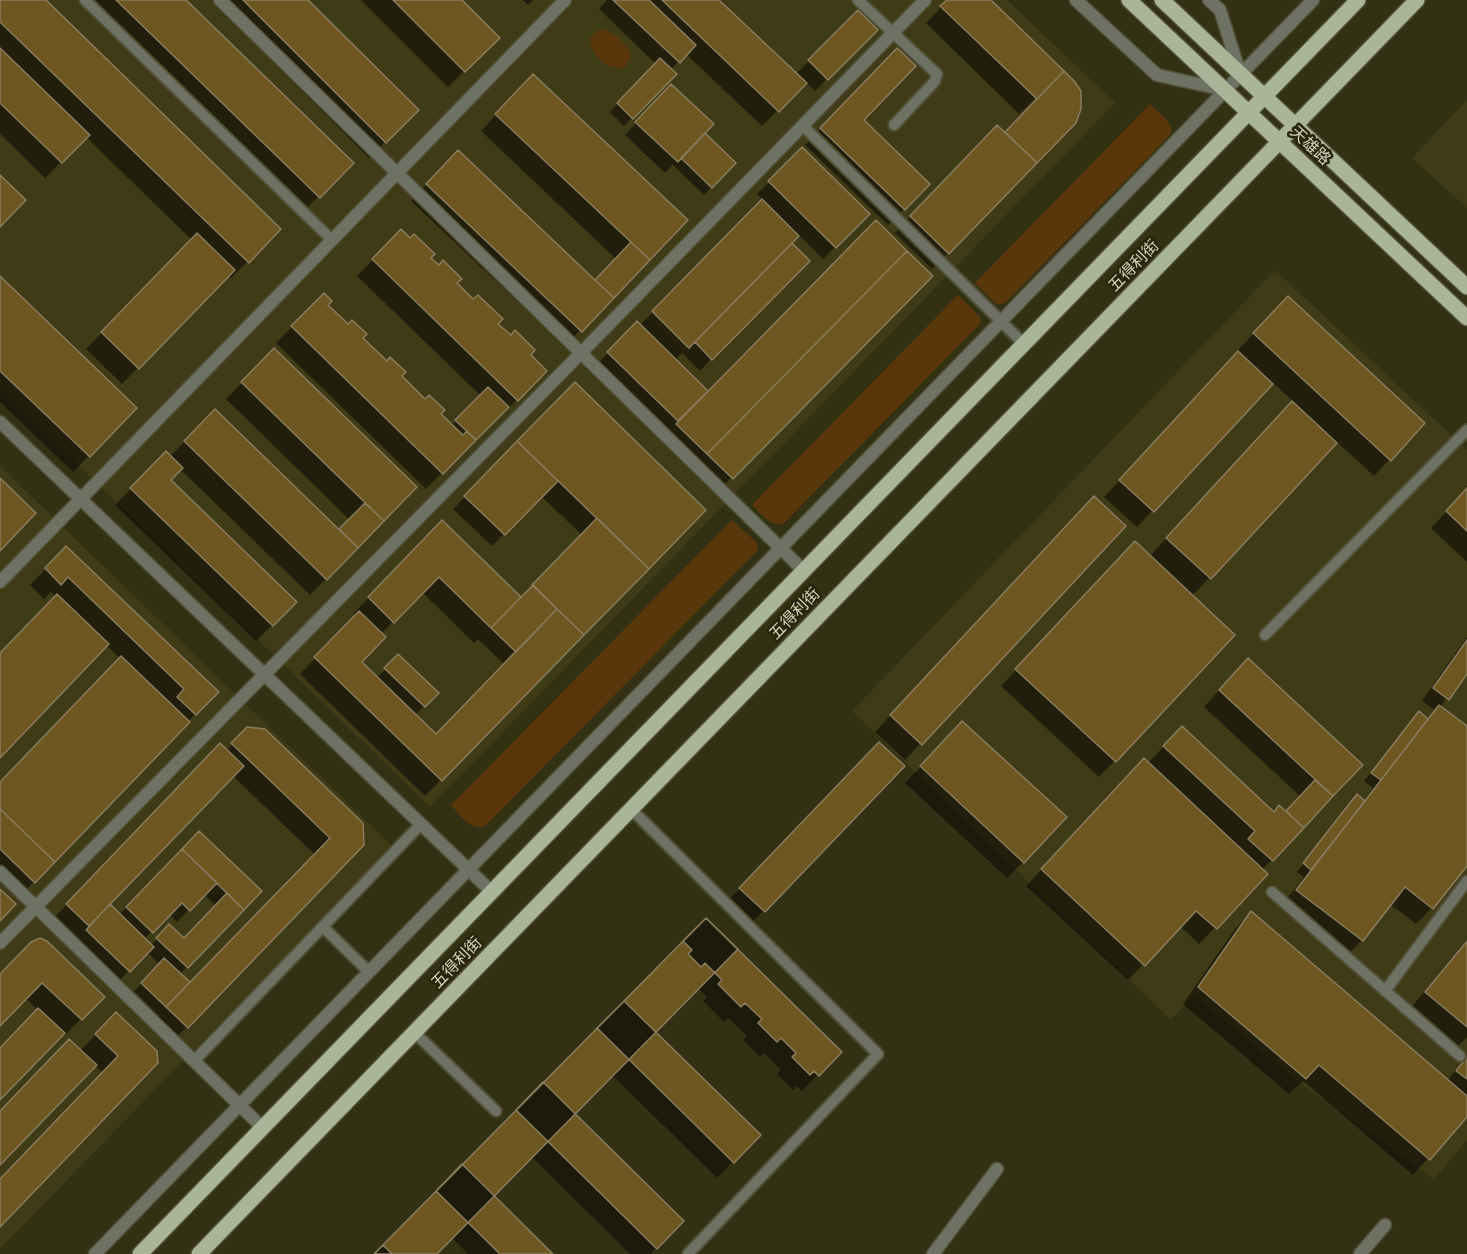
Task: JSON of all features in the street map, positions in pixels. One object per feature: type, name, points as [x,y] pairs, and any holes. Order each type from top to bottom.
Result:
[{"type":"main road","name":"天雄路","points":[[1129,0],[1467,318]]},
{"type":"main road","name":"天雄路","points":[[1162,0],[1467,287]]},
{"type":"main road","name":"五得利街","points":[[140,1254],[1358,0]]},
{"type":"main road","name":"五得利街","points":[[199,1254],[1417,0]]},
{"type":"street","points":[[220,0],[804,571]]},
{"type":"street","points":[[0,582],[565,0]]},
{"type":"street","points":[[0,943],[925,0]]},
{"type":"street","points":[[1076,0],[1157,75],[1225,90]]},
{"type":"street","points":[[1209,0],[1220,10],[1241,74]]},
{"type":"street","points":[[95,1254],[1312,0]]},
{"type":"street","points":[[0,422],[492,892]]},
{"type":"street","points":[[0,872],[263,1128]]},
{"type":"street","points":[[933,1254],[997,1169]]},
{"type":"street","points":[[1360,1254],[1385,1225]]},
{"type":"lane","points":[[85,0],[332,240]]},
{"type":"lane","points":[[858,0],[937,74],[935,81],[894,125]]},
{"type":"lane","points":[[803,126],[1024,344]]},
{"type":"lane","points":[[1265,635],[1467,429]]},
{"type":"lane","points":[[631,809],[878,1054],[688,1254]]},
{"type":"lane","points":[[194,1060],[421,824]]},
{"type":"lane","points":[[1385,991],[1467,881]]},
{"type":"lane","points":[[1272,892],[1460,1056]]},
{"type":"lane","points":[[323,927],[369,972]]},
{"type":"lane","points":[[414,1032],[496,1111]]},
{"type":"shaded area","points":[[0,0],[1007,0],[1115,103],[430,807],[0,389]]},
{"type":"shaded area","points":[[602,29],[616,36],[627,47],[631,56],[625,67],[606,65],[593,50],[590,38]]},
{"type":"shaded area","points":[[1467,100],[1467,208],[1412,158]]},
{"type":"shaded area","points":[[1150,104],[1168,121],[1172,130],[1169,136],[1005,303],[996,304],[975,283]]},
{"type":"shaded area","points":[[1275,270],[1467,450],[1467,1140],[1434,1179],[1290,1076],[1194,995],[1171,1020],[852,711]]},
{"type":"shaded area","points":[[958,295],[979,316],[981,320],[979,325],[784,523],[775,524],[766,519],[752,505]]},
{"type":"shaded area","points":[[0,466],[392,846],[0,1249]]},
{"type":"shaded area","points":[[732,520],[757,543],[756,552],[485,826],[475,827],[466,821],[451,805]]},
{"type":"building","points":[[0,0],[46,0],[281,229],[249,263],[0,22]]},
{"type":"building","points":[[116,0],[186,0],[354,163],[320,198]]},
{"type":"building","points":[[243,0],[308,0],[419,110],[386,143]]},
{"type":"building","points":[[393,0],[462,0],[500,38],[465,72]]},
{"type":"building","points":[[613,0],[649,0],[696,45],[680,63]]},
{"type":"building","points":[[662,0],[719,0],[807,83],[779,112]]},
{"type":"building","points":[[947,0],[991,0],[1064,71],[1037,99],[940,6]]},
{"type":"building","points":[[858,10],[878,30],[828,80],[808,60]]},
{"type":"building","points":[[0,48],[90,135],[62,163],[0,103]]},
{"type":"building","points":[[897,48],[916,66],[864,120],[930,184],[905,210],[820,128]]},
{"type":"building","points":[[660,58],[677,74],[633,119],[617,103]]},
{"type":"building","points":[[1064,71],[1081,91],[1081,109],[1076,123],[1037,163],[1005,132]]},
{"type":"building","points":[[533,74],[688,220],[650,260],[495,114]]},
{"type":"building","points":[[671,84],[714,124],[678,162],[635,122]]},
{"type":"building","points":[[997,125],[1037,163],[949,254],[910,216]]},
{"type":"building","points":[[705,133],[736,163],[712,188],[681,158]]},
{"type":"building","points":[[802,147],[870,214],[836,248],[768,181]]},
{"type":"building","points":[[458,150],[614,298],[582,332],[426,184]]},
{"type":"building","points":[[0,175],[26,200],[0,227]]},
{"type":"building","points":[[762,199],[799,236],[689,348],[652,311]]},
{"type":"building","points":[[876,220],[907,251],[707,454],[676,424]]},
{"type":"building","points":[[401,229],[410,238],[414,234],[435,254],[431,258],[439,265],[443,260],[462,279],[457,283],[473,299],[478,295],[503,319],[498,324],[511,335],[515,330],[535,350],[531,355],[547,371],[518,401],[372,259]]},
{"type":"building","points":[[197,233],[235,270],[139,369],[101,332]]},
{"type":"building","points":[[631,242],[650,260],[614,298],[595,280]]},
{"type":"building","points":[[792,243],[810,261],[712,360],[695,342]]},
{"type":"building","points":[[907,251],[933,276],[733,479],[707,454]]},
{"type":"building","points":[[0,276],[137,408],[90,457],[0,371]]},
{"type":"building","points":[[324,293],[332,301],[328,305],[348,324],[352,320],[367,334],[363,338],[387,361],[390,357],[406,372],[402,376],[425,399],[429,395],[445,410],[441,414],[463,435],[467,431],[476,440],[443,474],[291,326]]},
{"type":"building","points":[[1288,296],[1425,423],[1391,461],[1253,333]]},
{"type":"building","points":[[637,321],[708,391],[678,421],[607,352]]},
{"type":"building","points":[[274,348],[417,487],[384,521],[241,382]]},
{"type":"building","points":[[1238,351],[1273,384],[1154,512],[1119,480]]},
{"type":"building","points":[[575,382],[706,510],[649,569],[517,441]]},
{"type":"building","points":[[488,387],[509,407],[476,440],[455,420]]},
{"type":"building","points":[[1292,401],[1337,443],[1211,579],[1166,538]]},
{"type":"building","points":[[215,409],[358,548],[327,580],[184,441]]},
{"type":"building","points":[[517,441],[558,481],[505,535],[464,496]]},
{"type":"building","points":[[166,451],[183,468],[171,480],[297,602],[273,626],[130,488]]},
{"type":"building","points":[[0,478],[36,513],[0,551]]},
{"type":"building","points":[[1467,488],[1467,531],[1446,511]]},
{"type":"building","points":[[1094,496],[1126,526],[922,745],[890,715]]},
{"type":"building","points":[[365,503],[384,521],[358,548],[339,529]]},
{"type":"building","points":[[597,518],[649,569],[584,635],[532,585]]},
{"type":"building","points":[[442,520],[521,597],[491,628],[439,577],[394,623],[368,597]]},
{"type":"building","points":[[1135,541],[1235,635],[1116,762],[1015,669]]},
{"type":"building","points":[[66,546],[219,692],[196,715],[177,697],[184,689],[68,577],[61,585],[45,568]]},
{"type":"building","points":[[533,585],[557,609],[516,652],[491,628]]},
{"type":"building","points":[[57,594],[109,644],[0,758],[0,653]]},
{"type":"building","points":[[557,609],[584,635],[442,781],[314,657],[359,611],[386,637],[362,662],[436,734]]},
{"type":"building","points":[[1467,640],[1467,674],[1449,700],[1433,688]]},
{"type":"building","points":[[398,654],[439,693],[425,707],[384,668]]},
{"type":"building","points":[[121,656],[190,722],[55,862],[0,809],[0,782]]},
{"type":"building","points":[[1248,658],[1363,765],[1333,796],[1219,690]]},
{"type":"building","points":[[1439,705],[1467,726],[1467,866],[1433,909],[1405,887],[1363,941],[1296,890]]},
{"type":"building","points":[[1419,711],[1428,719],[1381,780],[1371,773]]},
{"type":"building","points":[[962,721],[1067,817],[1024,863],[920,766]]},
{"type":"building","points":[[1182,726],[1274,812],[1279,805],[1304,828],[1273,861],[1248,839],[1255,831],[1163,746]]},
{"type":"building","points":[[247,727],[265,729],[363,823],[364,845],[188,1028],[166,1007],[330,838],[231,743]]},
{"type":"building","points":[[879,742],[905,766],[765,912],[739,888]]},
{"type":"building","points":[[220,743],[244,766],[89,926],[66,904]]},
{"type":"building","points":[[1144,758],[1268,874],[1217,929],[1196,911],[1145,966],[1041,869]]},
{"type":"building","points":[[1315,780],[1333,796],[1304,828],[1286,811]]},
{"type":"building","points":[[1357,794],[1365,801],[1311,870],[1303,863]]},
{"type":"building","points":[[0,809],[55,862],[35,883],[0,849]]},
{"type":"building","points":[[199,831],[262,891],[244,910],[182,849]]},
{"type":"building","points":[[182,849],[217,883],[190,911],[182,903],[153,933],[126,907]]},
{"type":"building","points":[[0,889],[16,904],[0,921]]},
{"type":"building","points":[[227,893],[244,910],[188,968],[156,938],[169,924],[184,938]]},
{"type":"building","points":[[110,904],[154,947],[130,972],[86,930]]},
{"type":"building","points":[[1251,911],[1467,1096],[1467,1117],[1430,1160],[1319,1065],[1306,1079],[1198,987]]},
{"type":"building","points":[[706,918],[842,1052],[819,1076],[814,1071],[810,1075],[792,1057],[796,1053],[781,1038],[777,1042],[758,1023],[762,1019],[745,1003],[741,1007],[718,984],[722,980],[705,963],[701,967],[688,954],[692,950],[683,941]]},
{"type":"building","points":[[706,918],[738,949],[437,1254],[374,1254]]},
{"type":"building","points":[[40,938],[47,941],[105,997],[82,1020],[42,983],[0,1026],[0,974],[31,942]]},
{"type":"building","points":[[1467,941],[1467,1027],[1425,992]]},
{"type":"building","points":[[164,958],[190,982],[166,1007],[141,983]]},
{"type":"building","points":[[624,1001],[761,1135],[734,1163],[597,1028]]},
{"type":"building","points":[[38,1008],[65,1033],[0,1100],[0,1048]]},
{"type":"building","points":[[116,1012],[157,1051],[158,1063],[0,1227],[0,1179],[118,1056],[95,1034]]},
{"type":"building","points":[[69,1039],[97,1065],[0,1165],[0,1111]]},
{"type":"building","points":[[1467,1057],[1467,1079],[1456,1071]]},
{"type":"building","points":[[543,1082],[684,1221],[657,1249],[516,1110]]},
{"type":"building","points":[[462,1164],[553,1254],[500,1254],[436,1191]]},
{"type":"building","points":[[383,1245],[392,1254],[374,1254]]}]
